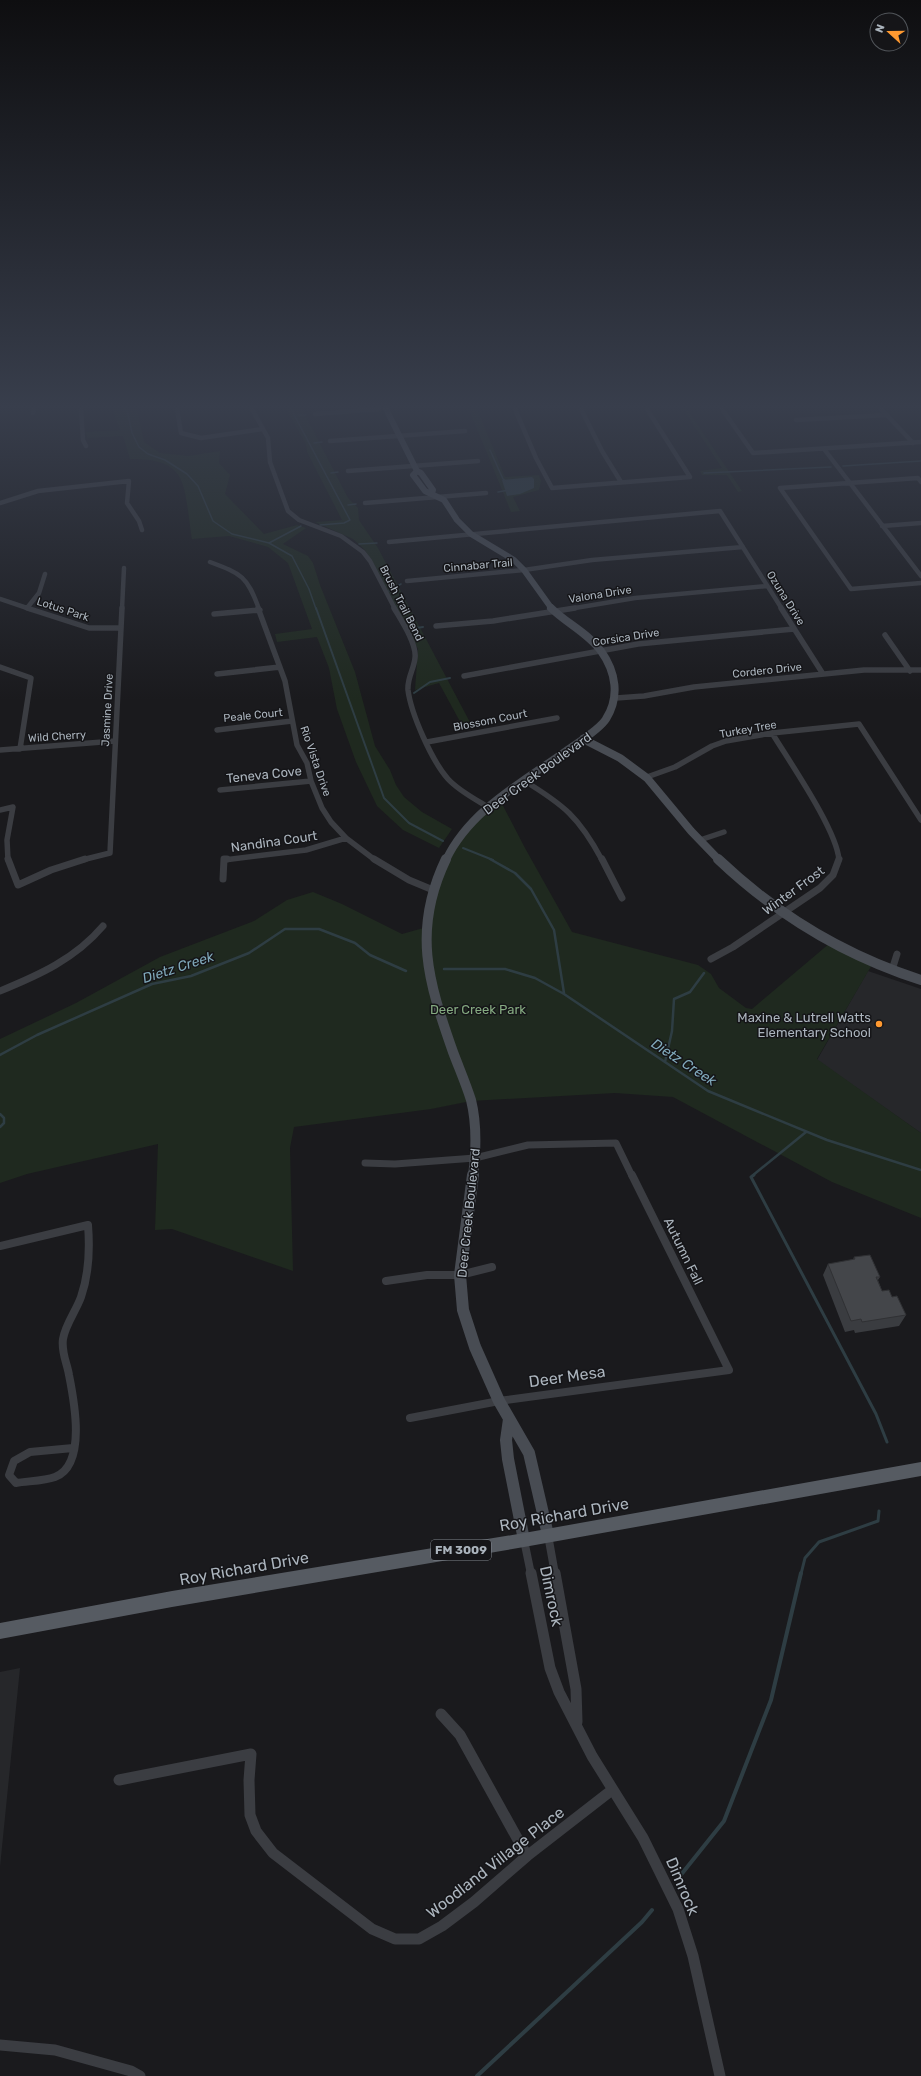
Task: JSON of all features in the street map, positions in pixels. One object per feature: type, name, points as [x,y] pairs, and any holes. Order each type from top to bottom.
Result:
[{"type":"main road","name":"Roy Richard Drive","points":[[0,1631],[172,1599],[524,1540],[921,1469]]},
{"type":"street","points":[[128,506],[141,521],[142,530]]},
{"type":"street","name":"Brush Trail Bend","points":[[287,506],[290,514],[299,520],[341,536],[358,547],[370,561],[415,648],[415,657],[408,684],[409,692],[416,716],[427,742],[446,777],[463,792],[488,807]]},
{"type":"street","points":[[449,506],[457,520],[471,534],[505,553],[524,570],[554,611],[584,633],[601,651],[610,668],[616,698]]},
{"type":"street","points":[[793,506],[851,589],[921,583]]},
{"type":"street","points":[[867,506],[921,576]]},
{"type":"street","name":"Ozuna Drive","points":[[471,534],[720,511],[823,674]]},
{"type":"street","points":[[882,526],[921,523]]},
{"type":"street","points":[[388,542],[471,534]]},
{"type":"street","name":"Cinnabar Trail","points":[[407,581],[524,570],[592,560],[743,547]]},
{"type":"street","name":"Rio Vista Drive","points":[[210,562],[238,574],[247,580],[252,587],[285,681],[297,745],[307,763],[311,781],[322,808],[331,822],[346,838],[384,867],[433,890]]},
{"type":"street","name":"Jasmine Drive","points":[[0,810],[13,808],[7,840],[8,859],[18,885],[62,865],[89,857],[110,854],[124,568]]},
{"type":"street","points":[[27,608],[33,603],[39,594],[44,574]]},
{"type":"street","name":"Valona Drive","points":[[436,626],[493,620],[635,598],[767,586]]},
{"type":"street","name":"Lotus Park","points":[[0,599],[89,628],[121,628]]},
{"type":"street","points":[[214,614],[260,610]]},
{"type":"street","name":"Corsica Drive","points":[[464,676],[658,642],[794,629]]},
{"type":"street","points":[[885,635],[910,671]]},
{"type":"street","points":[[217,674],[280,667]]},
{"type":"street","points":[[0,668],[31,678],[20,749]]},
{"type":"street","name":"Cordero Drive","points":[[616,698],[644,696],[694,687],[864,670],[921,670]]},
{"type":"street","name":"Deer Creek Boulevard","points":[[548,1535],[529,1453],[499,1401],[467,1326],[460,1275],[475,1158],[476,1132],[471,1101],[442,1021],[428,972],[426,935],[433,890],[450,851],[464,830],[488,807],[583,739],[606,720],[616,698]]},
{"type":"street","name":"Blossom Court","points":[[427,742],[557,718]]},
{"type":"street","name":"Peale Court","points":[[217,730],[292,721]]},
{"type":"street","name":"Turkey Tree","points":[[647,777],[675,767],[719,743],[736,738],[858,724],[921,820]]},
{"type":"street","name":"Winter Frost","points":[[711,960],[828,882],[836,872],[840,857],[832,835],[772,733]]},
{"type":"street","points":[[583,739],[630,763],[647,777],[700,840],[731,872],[784,912],[833,945],[892,970],[921,980]]},
{"type":"street","name":"Wild Cherry","points":[[0,750],[115,741]]},
{"type":"street","points":[[524,780],[554,798],[572,814],[593,844],[622,898]]},
{"type":"street","name":"Teneva Cove","points":[[220,790],[311,781]]},
{"type":"street","points":[[700,840],[724,832]]},
{"type":"street","name":"Nandina Court","points":[[223,879],[224,859],[306,850],[346,838]]},
{"type":"street","points":[[0,991],[19,983],[78,952],[94,938],[103,926]]},
{"type":"street","points":[[892,970],[897,954]]},
{"type":"street","name":"Autumn Fall","points":[[475,1158],[528,1145],[558,1143],[616,1143],[729,1370]]},
{"type":"street","points":[[365,1163],[395,1164],[475,1158]]},
{"type":"street","points":[[0,1246],[88,1225],[90,1253],[86,1278],[81,1297],[63,1337],[62,1347],[63,1357],[69,1374],[76,1423],[76,1439],[69,1466],[56,1477],[16,1483],[9,1476],[14,1461],[30,1452],[73,1448]]},
{"type":"street","points":[[386,1281],[427,1275],[460,1275],[492,1267]]},
{"type":"street","name":"Deer Mesa","points":[[410,1418],[499,1401],[729,1370]]},
{"type":"street","points":[[509,1419],[506,1440],[508,1459],[524,1540]]},
{"type":"street","name":"Dimrock","points":[[548,1535],[576,1689],[578,1724]]},
{"type":"street","name":"Dimrock","points":[[524,1540],[550,1668],[559,1692],[578,1724],[592,1756],[643,1838],[678,1909],[693,1956],[720,2076]]},
{"type":"street","points":[[441,1714],[460,1735],[527,1856]]},
{"type":"street","name":"Woodland Village Place","points":[[119,1780],[250,1754],[250,1815],[256,1831],[273,1853],[372,1930],[395,1938],[419,1939],[442,1926],[474,1902],[527,1856],[612,1790]]},
{"type":"street","points":[[0,2045],[55,2050],[131,2071],[140,2076]]},
{"type":"shaded area","name":"Maxine & Lutrell Watts Elementary School","points":[[868,971],[921,989],[921,1133],[817,1060]]},
{"type":"shaded area","points":[[20,1668],[0,1867],[0,1672]]},
{"type":"green space","points":[[237,506],[264,534],[297,525],[306,528],[283,544],[308,556],[313,563],[320,585],[355,672],[375,746],[390,770],[396,785],[404,797],[422,812],[452,829],[439,848],[403,830],[377,806],[356,762],[337,709],[329,668],[317,637],[277,642],[275,634],[312,629],[288,563],[268,547],[229,536],[192,539],[188,507]]},
{"type":"green space","points":[[335,506],[356,506],[358,508],[359,520],[378,548],[473,728],[464,729],[439,683],[415,690],[418,649],[365,550],[353,539],[315,522],[342,520]]},
{"type":"green space","points":[[509,506],[517,506],[520,511],[511,512]]},
{"type":"green space","name":"Deer Creek Park","points":[[499,798],[572,932],[698,965],[711,974],[719,988],[746,1008],[752,1009],[830,943],[873,963],[817,1059],[921,1133],[921,1218],[832,1182],[673,1097],[615,1093],[471,1101],[431,1109],[294,1127],[290,1148],[293,1271],[172,1229],[155,1230],[158,1144],[27,1174],[0,1183],[0,1039],[76,1003],[160,957],[254,921],[287,900],[313,892],[342,904],[402,934],[427,927],[450,851]]},
{"type":"building","points":[[870,1255],[880,1277],[876,1277],[882,1291],[889,1290],[892,1297],[897,1296],[906,1315],[862,1322],[861,1319],[851,1321],[828,1264],[855,1259],[854,1257]]},
{"type":"waterway","points":[[207,506],[213,521],[232,534],[269,543]]},
{"type":"waterway","points":[[320,525],[344,523],[350,520],[342,506]]},
{"type":"waterway","points":[[269,543],[301,526]]},
{"type":"waterway","points":[[269,543],[292,556],[309,589],[316,609]]},
{"type":"waterway","points":[[359,544],[377,543]]},
{"type":"waterway","points":[[389,591],[401,584]]},
{"type":"waterway","points":[[316,608],[384,798],[409,823],[443,841]]},
{"type":"waterway","points":[[409,629],[423,627]]},
{"type":"waterway","points":[[414,693],[430,682],[450,678]]},
{"type":"waterway","points":[[463,848],[493,860]]},
{"type":"waterway","points":[[490,859],[515,873],[531,889],[554,930],[564,993]]},
{"type":"waterway","name":"Dietz Creek","points":[[0,1055],[37,1035],[152,984],[191,976],[249,953],[285,929],[319,929],[355,943],[370,955],[406,971]]},
{"type":"waterway","name":"Dietz Creek","points":[[444,969],[505,969],[535,978],[564,994],[708,1091],[827,1140],[921,1170]]},
{"type":"waterway","points":[[665,1062],[672,1031],[674,999],[690,992],[704,973]]},
{"type":"waterway","name":"Dietz Creek","points":[[0,1114],[4,1118],[4,1123],[0,1127]]},
{"type":"waterway","points":[[752,1176],[806,1132]]},
{"type":"waterway","points":[[754,1175],[751,1177],[876,1414],[887,1442]]},
{"type":"waterway","points":[[801,1574],[805,1558],[819,1542],[878,1521],[879,1511]]},
{"type":"waterway","points":[[680,1876],[724,1821],[771,1700],[801,1573]]},
{"type":"waterway","points":[[477,2076],[642,1922],[652,1910]]},
{"type":"place","name":"Maxine & Lutrell Watts Elementary School","points":[[879,1024]]}]
